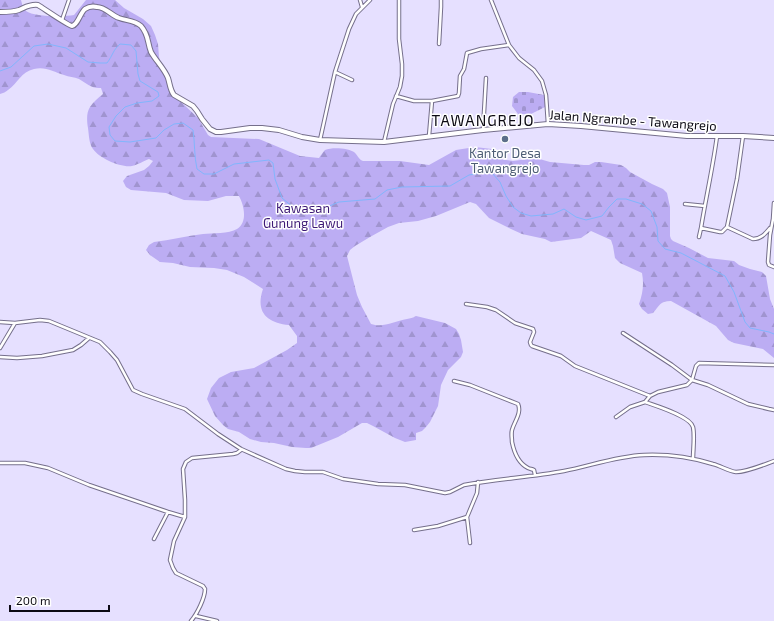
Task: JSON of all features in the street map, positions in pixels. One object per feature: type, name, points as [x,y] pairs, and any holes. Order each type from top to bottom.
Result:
[{"type":"main road","name":"Jalan Ngrambe - Tawangrejo","points":[[0,12],[13,12],[29,5],[38,5],[70,26],[74,26],[83,11],[88,8],[96,7],[101,8],[119,18],[134,21],[147,33],[152,52],[165,72],[174,95],[193,106],[204,122],[213,131],[221,132],[250,128],[271,129],[320,140],[384,142],[548,124],[686,136],[743,136],[774,138]]},
{"type":"street","points":[[62,20],[69,0]]},
{"type":"street","points":[[360,0],[362,8]]},
{"type":"street","points":[[320,140],[335,72],[350,29],[356,14],[370,0]]},
{"type":"street","points":[[384,142],[402,76],[399,39],[400,0]]},
{"type":"street","points":[[439,44],[441,0]]},
{"type":"street","points":[[491,0],[509,45],[519,58],[534,70],[542,81],[546,96],[548,124]]},
{"type":"street","points":[[396,96],[414,100],[432,101],[458,96],[460,76],[465,66],[467,53],[481,49],[509,45]]},
{"type":"street","points":[[335,72],[352,80]]},
{"type":"street","points":[[483,130],[486,78]]},
{"type":"street","points":[[429,136],[432,101]]},
{"type":"street","points":[[699,237],[714,161],[717,136]]},
{"type":"street","points":[[701,228],[722,232],[727,227],[737,179],[743,136]]},
{"type":"street","points":[[774,202],[768,263],[774,267]]},
{"type":"street","points":[[686,204],[705,206]]},
{"type":"street","points":[[727,227],[753,239],[761,238],[771,228]]},
{"type":"street","points":[[466,304],[488,307],[496,310],[515,323],[533,329],[534,332],[530,342],[532,346],[561,356],[575,366],[650,396]]},
{"type":"street","points":[[0,322],[15,323],[40,320],[49,321],[100,342],[117,360],[133,390],[185,409],[241,450],[286,469],[295,471],[322,472],[343,478],[378,484],[405,485],[445,493],[464,485],[478,482],[581,468],[619,458],[643,455],[672,455],[714,464],[736,472],[744,471],[774,461]]},
{"type":"street","points":[[0,348],[15,323]]},
{"type":"street","points":[[623,333],[692,380],[708,385],[748,404],[774,410]]},
{"type":"street","points":[[0,357],[17,358],[42,356],[72,350],[89,338]]},
{"type":"street","points":[[616,417],[630,407],[645,402],[650,396],[658,392],[688,385],[692,380],[696,366],[702,362],[774,365]]},
{"type":"street","points":[[454,381],[470,385],[518,404],[520,408],[511,432],[514,451],[522,464],[527,468],[534,470],[535,475]]},
{"type":"street","points":[[645,402],[684,417],[692,424],[694,433],[693,459]]},
{"type":"street","points":[[191,621],[196,616],[205,596],[205,587],[176,573],[170,560],[174,541],[185,517],[183,469],[186,462],[192,458],[232,454],[241,450]]},
{"type":"street","points":[[0,463],[25,463],[48,468],[89,485],[185,517]]},
{"type":"street","points":[[470,543],[466,517],[477,493],[478,482]]},
{"type":"street","points":[[154,539],[168,512]]},
{"type":"street","points":[[414,530],[438,526],[466,517]]},
{"type":"street","points":[[196,616],[217,621]]},
{"type":"green space","name":"Kawasan Gunung Lawu","points":[[0,0],[21,0],[24,9],[30,13],[63,16],[74,15],[86,0],[115,0],[124,8],[143,19],[151,26],[158,44],[159,57],[169,90],[198,118],[208,135],[211,137],[259,139],[300,156],[319,158],[325,150],[340,148],[354,152],[363,161],[400,161],[429,165],[456,150],[475,147],[492,149],[503,160],[513,161],[536,158],[550,162],[584,165],[601,162],[621,165],[630,172],[663,189],[667,193],[670,207],[670,236],[673,241],[708,258],[734,261],[739,265],[762,272],[766,276],[770,299],[774,309],[774,358],[763,349],[734,343],[728,340],[716,326],[671,301],[662,303],[653,313],[648,314],[639,304],[643,288],[642,273],[620,263],[615,258],[611,240],[591,231],[581,238],[551,242],[545,239],[522,234],[511,229],[489,218],[476,204],[470,202],[436,216],[418,221],[399,223],[388,227],[355,246],[350,250],[347,256],[357,295],[371,324],[385,325],[416,316],[445,323],[456,329],[459,334],[463,352],[461,357],[448,370],[441,385],[438,406],[426,427],[422,431],[416,433],[416,440],[405,442],[367,423],[362,423],[338,437],[311,448],[306,448],[261,442],[250,439],[239,432],[228,429],[215,416],[207,399],[211,388],[219,378],[231,372],[254,368],[287,350],[297,343],[297,336],[289,325],[275,322],[265,315],[261,304],[263,289],[244,277],[227,270],[190,267],[160,262],[146,250],[149,245],[154,242],[203,234],[234,231],[240,226],[244,218],[239,196],[226,196],[208,201],[184,200],[166,193],[131,190],[126,187],[123,181],[127,176],[144,170],[153,161],[149,159],[132,166],[116,164],[100,156],[93,149],[89,139],[87,115],[91,105],[103,94],[101,88],[92,87],[77,78],[38,68],[30,70],[6,91],[0,94]]},
{"type":"green space","points":[[519,92],[544,95],[545,107],[531,114],[518,114],[512,106],[513,97]]},
{"type":"waterway","points":[[0,71],[11,67],[34,46],[48,44],[66,48],[88,62],[107,63],[120,44],[131,45],[136,51],[140,81],[158,92],[159,96],[152,101],[137,103],[125,107],[116,116],[109,127],[110,135],[115,141],[130,142],[156,138],[164,130],[174,124],[183,123],[193,130],[197,169],[204,174],[214,174],[234,164],[269,160],[273,163],[275,179],[282,198],[294,208],[327,207],[339,202],[375,199],[387,190],[402,187],[450,186],[469,175],[481,173],[492,173],[500,182],[513,207],[521,213],[531,216],[553,214],[564,209],[576,217],[586,220],[602,216],[617,199],[626,199],[642,204],[651,211],[657,227],[658,241],[665,249],[681,253],[725,276],[734,292],[745,322],[750,328],[774,334]]},
{"type":"place","name":"Kantor Desa Tawangrejo","points":[[505,139]]},
{"type":"district","name":"TAWANGREJO","points":[[483,120]]}]
